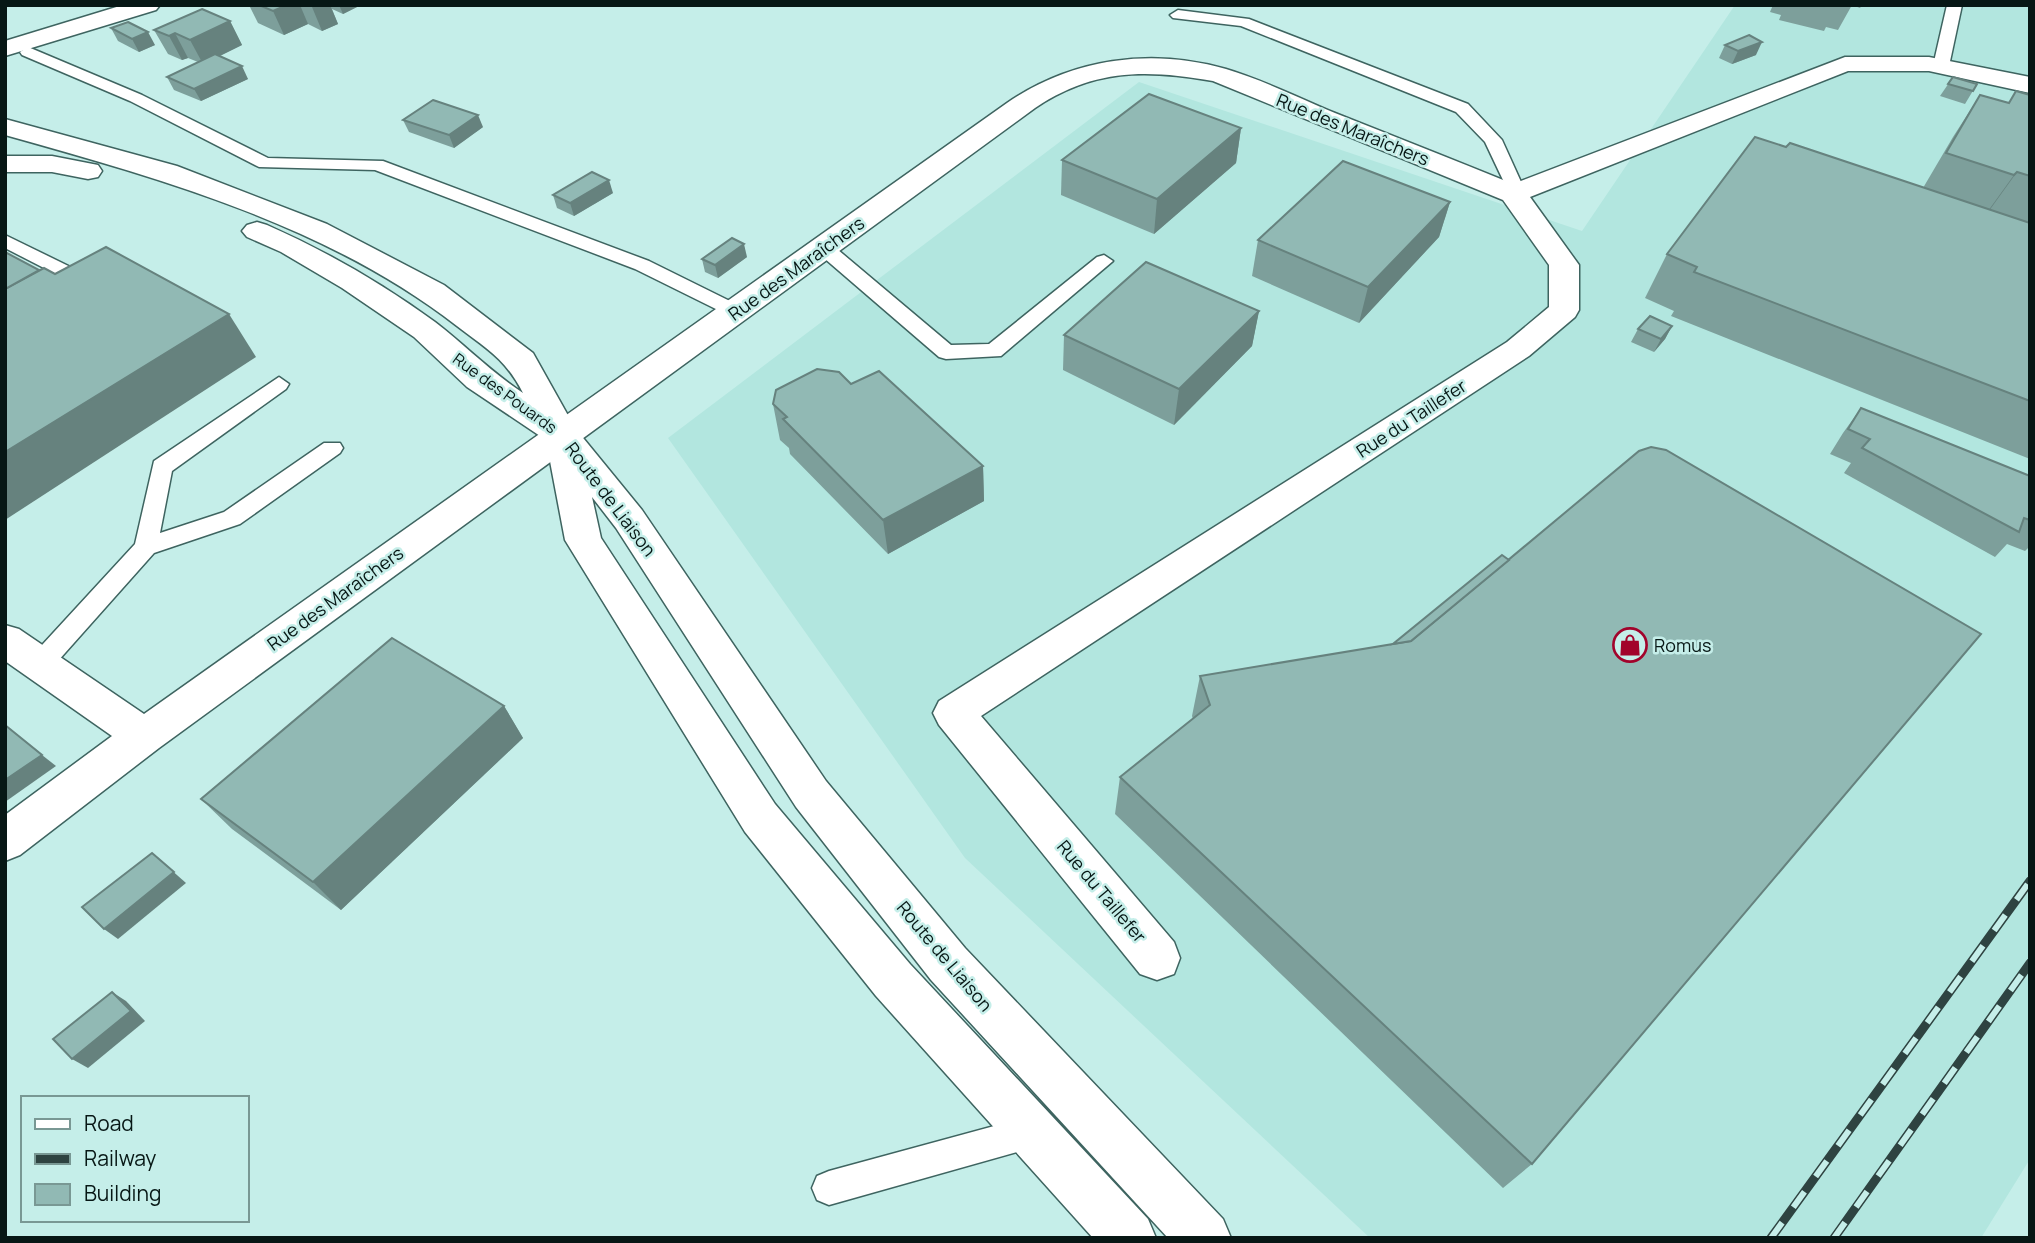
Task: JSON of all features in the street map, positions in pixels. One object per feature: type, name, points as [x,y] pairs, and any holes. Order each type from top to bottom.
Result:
[{"type":"street","points":[[5,69],[17,51],[72,29],[148,5]]},
{"type":"street","points":[[1515,193],[1845,64],[1886,62],[1941,66],[2030,86]]},
{"type":"street","name":"Rue des Maraîchers","points":[[5,841],[144,736],[737,312],[978,136],[1053,85],[1086,72],[1132,66],[1175,66],[1219,75],[1515,193]]},
{"type":"street","name":"Rue des Pouards","points":[[5,127],[119,158],[224,192],[317,230],[380,261],[433,292],[522,360],[562,435]]},
{"type":"street","name":"Rue des Pouards","points":[[5,164],[52,164],[92,172],[211,210],[290,246],[353,281],[425,330],[480,379],[562,435]]},
{"type":"street","name":"Rue du Taillefer","points":[[1157,958],[953,713],[1518,349],[1564,310],[1564,265],[1515,193]]},
{"type":"street","name":"Route de Liaison","points":[[562,435],[583,540],[760,818],[893,980],[1129,1238]]},
{"type":"street","name":"Route de Liaison","points":[[562,435],[629,519],[811,794],[948,964],[1204,1238]]},
{"type":"street","points":[[5,640],[144,736]]},
{"type":"lane","points":[[1941,66],[1955,5]]},
{"type":"lane","points":[[1178,15],[1244,22],[1462,108],[1493,140],[1515,193]]},
{"type":"lane","points":[[17,51],[136,98],[265,163],[377,165],[642,265],[737,312]]},
{"type":"lane","points":[[5,241],[88,283]]},
{"type":"lane","points":[[824,248],[946,352],[994,351],[1104,261]]},
{"type":"lane","points":[[146,547],[162,467],[279,384]]},
{"type":"lane","points":[[40,664],[146,547],[232,518],[332,448]]},
{"type":"lane","points":[[829,1188],[1031,1132]]},
{"type":"shaded area","points":[[1735,5],[2030,5],[2030,1159],[1981,1238],[1370,1238],[965,858],[668,438],[1139,82],[1582,231]]},
{"type":"building","points":[[259,5],[287,5],[273,11]]},
{"type":"building","points":[[202,9],[230,21],[190,40],[175,33],[169,36],[154,30]]},
{"type":"building","points":[[128,22],[148,32],[132,39],[111,28]]},
{"type":"building","points":[[1749,35],[1762,42],[1738,51],[1725,45]]},
{"type":"building","points":[[215,54],[242,66],[194,89],[167,77]]},
{"type":"building","points":[[1953,77],[1977,84],[1973,91],[1948,84]]},
{"type":"building","points":[[2016,91],[2030,95],[2030,176],[2017,172],[2014,175],[1946,153],[1980,95],[2009,103]]},
{"type":"building","points":[[1149,94],[1241,128],[1157,199],[1062,160]]},
{"type":"building","points":[[433,100],[478,115],[449,135],[403,120]]},
{"type":"building","points":[[1755,137],[1786,147],[1790,143],[2030,223],[2030,401],[1694,272],[1697,267],[1667,254]]},
{"type":"building","points":[[1343,161],[1450,202],[1368,287],[1258,240]]},
{"type":"building","points":[[592,172],[609,180],[570,203],[553,195]]},
{"type":"building","points":[[732,238],[744,244],[715,265],[702,259]]},
{"type":"building","points":[[106,247],[229,314],[5,452],[5,289],[44,268],[55,274]]},
{"type":"building","points":[[5,252],[39,270],[5,289]]},
{"type":"building","points":[[1146,262],[1259,311],[1179,389],[1064,335]]},
{"type":"building","points":[[1650,316],[1672,326],[1661,339],[1638,329]]},
{"type":"building","points":[[817,369],[839,372],[851,384],[879,371],[983,466],[883,520],[783,419],[787,417],[773,404],[776,390]]},
{"type":"building","points":[[1861,408],[2030,476],[2030,520],[2024,518],[2019,532],[1862,448],[1870,439],[1848,429]]},
{"type":"building","points":[[1651,447],[1666,450],[1981,634],[1532,1164],[1120,777],[1210,705],[1200,676],[1411,641],[1639,451]]},
{"type":"building","points":[[1502,555],[1509,560],[1411,641],[1393,644]]},
{"type":"building","points":[[392,638],[504,706],[313,882],[201,799]]},
{"type":"building","points":[[5,725],[42,755],[5,780]]},
{"type":"building","points":[[152,853],[174,872],[104,929],[82,907]]},
{"type":"building","points":[[112,992],[131,1011],[72,1059],[53,1039]]},
{"type":"railway","points":[[1771,1238],[2030,881]]},
{"type":"railway","points":[[1834,1238],[2030,963]]},
{"type":"place","name":"Romus","points":[[1630,645]]}]
